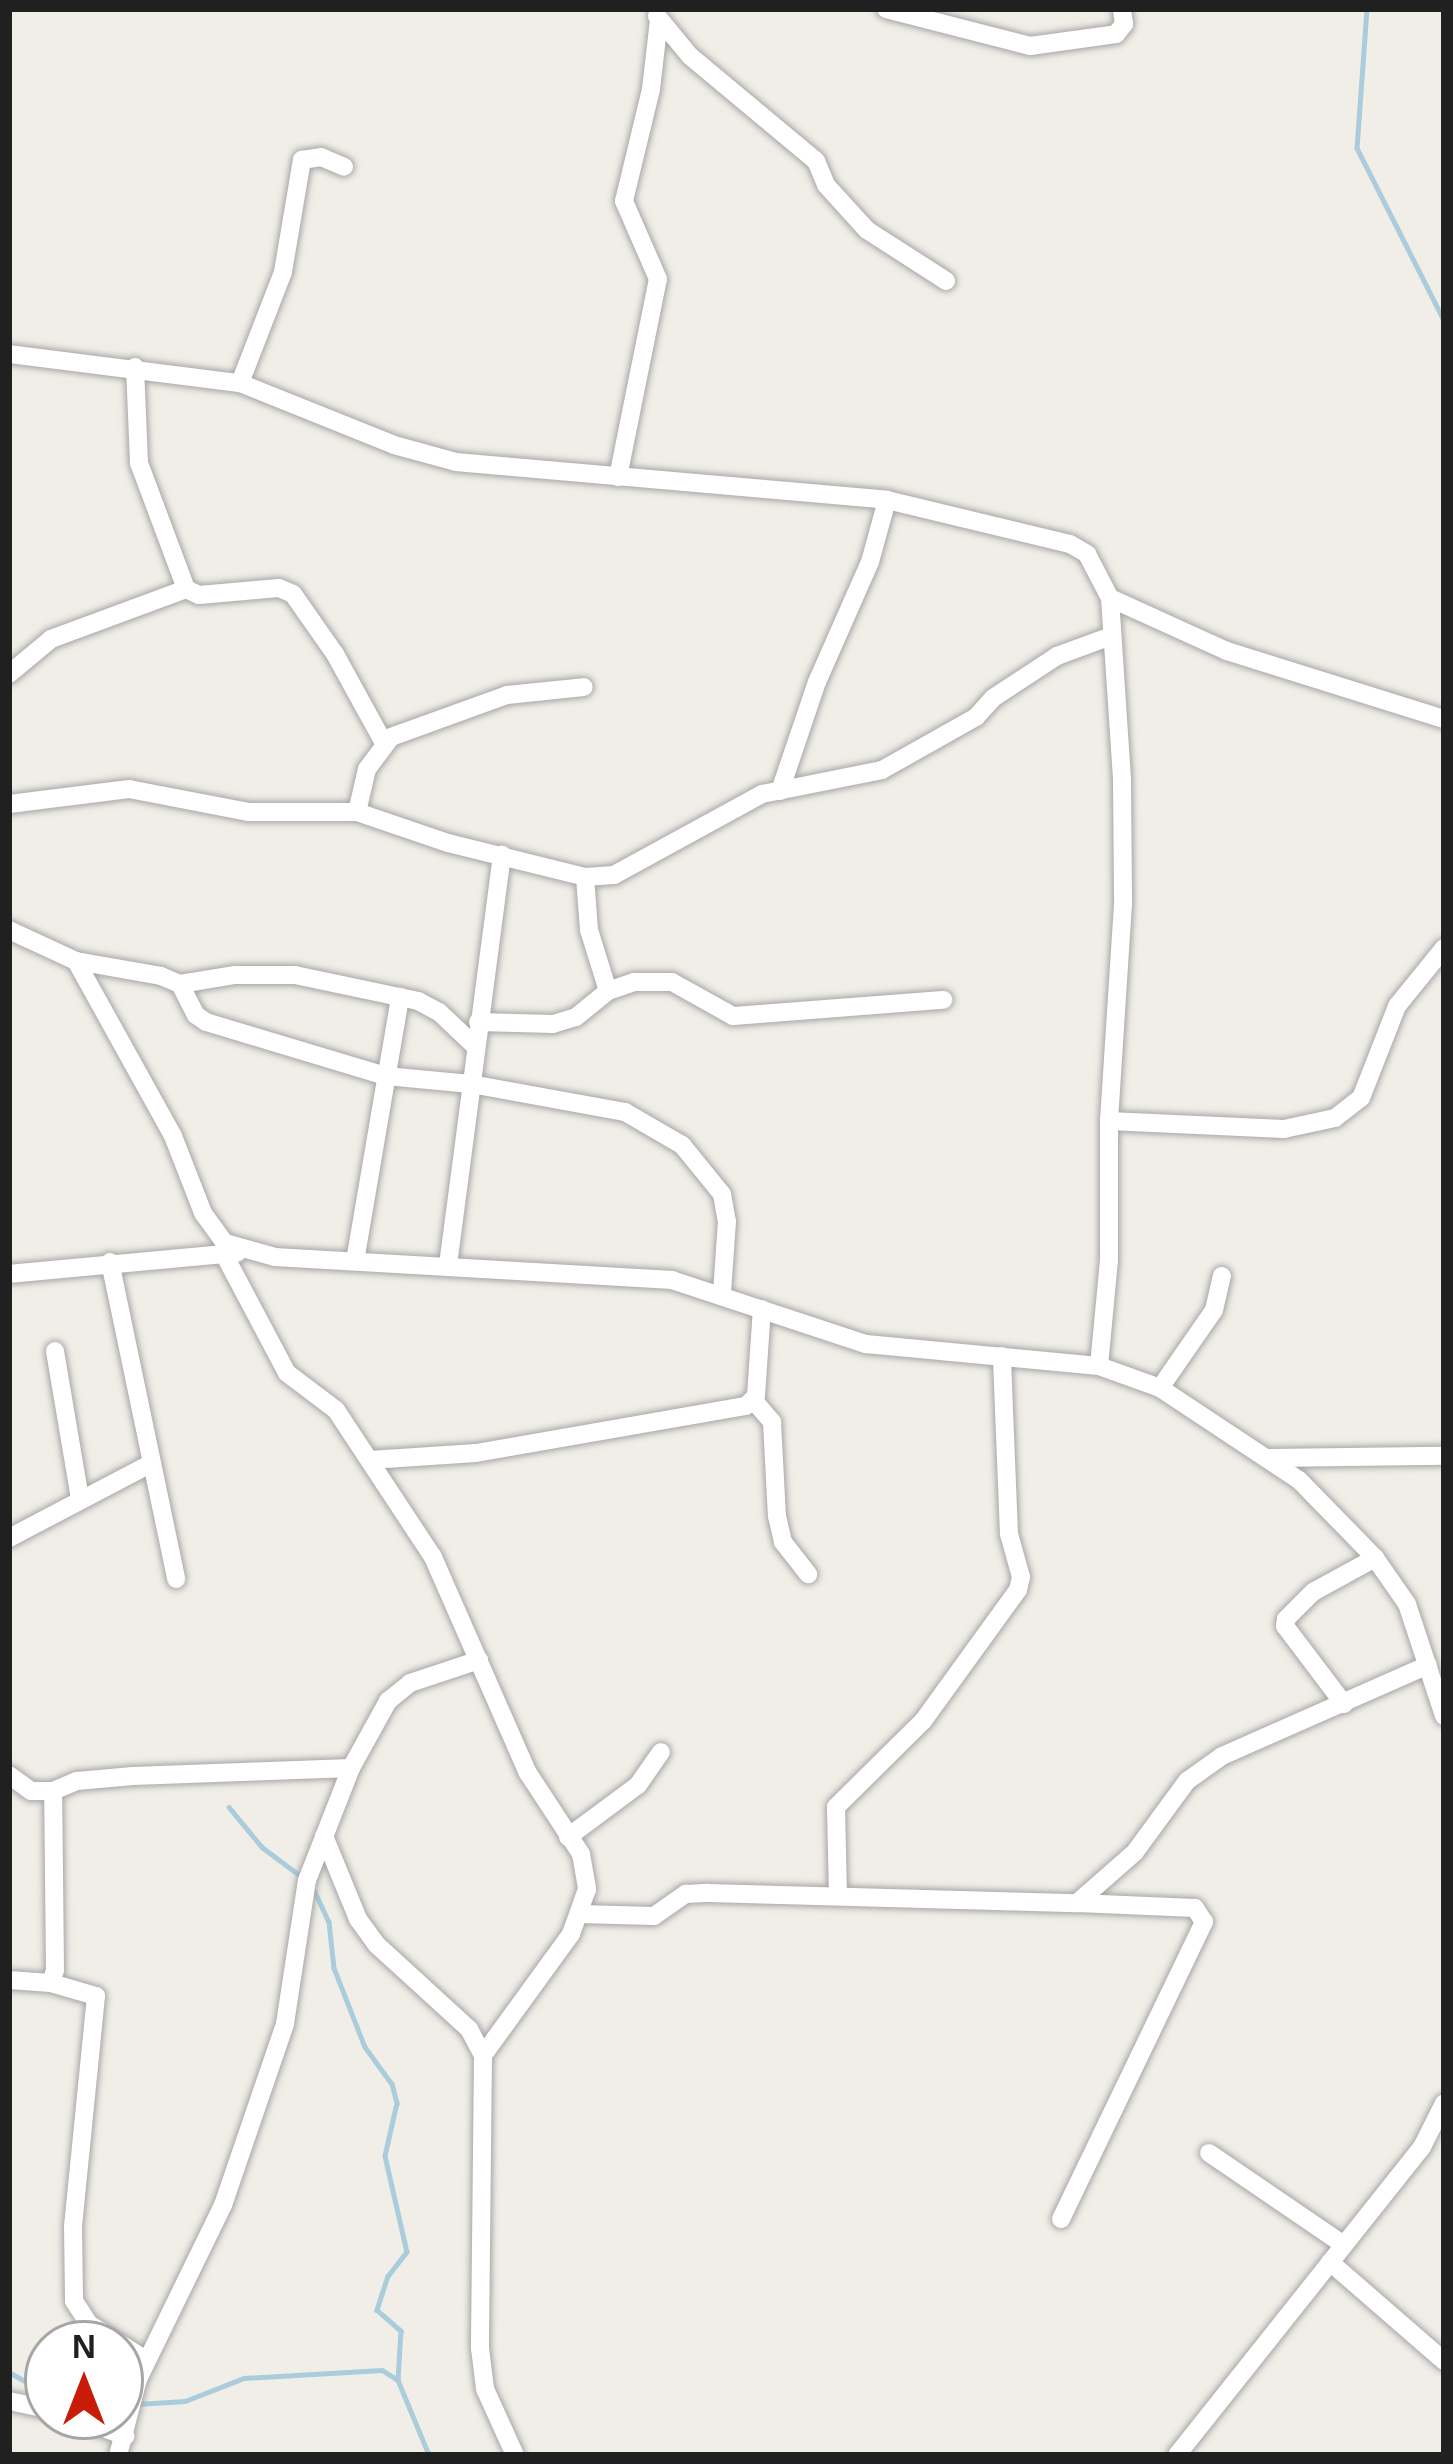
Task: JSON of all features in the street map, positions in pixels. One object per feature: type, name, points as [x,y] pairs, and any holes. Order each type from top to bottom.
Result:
[{"type":"street","points":[[886,9],[1030,46],[1116,34],[1124,24],[1122,9]]},
{"type":"street","points":[[657,14],[690,56],[816,161],[826,185],[867,230],[946,281]]},
{"type":"street","points":[[618,478],[658,279],[624,201],[651,89],[657,14]]},
{"type":"street","points":[[240,382],[283,272],[302,160],[320,157],[344,167]]},
{"type":"street","points":[[9,354],[240,382],[394,445],[456,462],[887,500],[1070,544],[1098,567],[1110,598],[1122,780],[1123,904],[1109,1121],[1109,1260],[1100,1366]]},
{"type":"street","points":[[135,367],[139,464],[186,589],[199,595],[279,588],[293,594],[335,655],[384,743]]},
{"type":"street","points":[[780,791],[817,682],[870,562],[887,500]]},
{"type":"street","points":[[9,674],[51,639],[186,589]]},
{"type":"street","points":[[1110,598],[1227,651],[1444,719]]},
{"type":"street","points":[[9,804],[129,789],[248,812],[357,812],[585,877],[636,867],[748,800],[882,770],[976,717],[994,698],[1057,656],[1111,637]]},
{"type":"street","points":[[357,812],[368,769],[384,743],[507,694],[584,687]]},
{"type":"street","points":[[448,1265],[502,855]]},
{"type":"street","points":[[585,877],[589,930],[608,991]]},
{"type":"street","points":[[9,930],[76,962],[131,969],[180,985],[235,975],[295,975],[400,998],[439,1012],[475,1046]]},
{"type":"street","points":[[1109,1121],[1284,1130],[1335,1118],[1361,1098],[1397,1006],[1444,948]]},
{"type":"street","points":[[76,962],[173,1136],[203,1213],[234,1254],[287,1372],[336,1410],[433,1557],[528,1773],[581,1854],[587,1889],[580,1913],[532,1995],[483,2055]]},
{"type":"street","points":[[478,1022],[553,1024],[576,1017],[608,991],[634,982],[672,982],[733,1016],[944,1000]]},
{"type":"street","points":[[180,985],[206,1022],[386,1076],[601,1105],[682,1145],[722,1194],[727,1221],[722,1292]]},
{"type":"street","points":[[355,1261],[400,998]]},
{"type":"street","points":[[9,1274],[234,1254],[631,1274],[722,1292],[866,1344],[1100,1366],[1160,1388],[1269,1458],[1338,1516],[1407,1604],[1444,1716]]},
{"type":"street","points":[[110,1262],[176,1579]]},
{"type":"street","points":[[1160,1388],[1214,1310],[1222,1276]]},
{"type":"street","points":[[762,1309],[754,1401],[772,1422],[777,1516],[784,1542],[808,1574]]},
{"type":"street","points":[[55,1351],[80,1499]]},
{"type":"street","points":[[838,1896],[836,1807],[923,1720],[1018,1590],[1021,1577],[1010,1534],[1002,1356]]},
{"type":"street","points":[[370,1460],[476,1454],[650,1426],[754,1401]]},
{"type":"street","points":[[1269,1458],[1444,1456]]},
{"type":"street","points":[[9,1538],[152,1462]]},
{"type":"street","points":[[1344,1704],[1285,1626],[1286,1619],[1313,1592],[1375,1558]]},
{"type":"street","points":[[122,2446],[146,2360],[223,2205],[285,2024],[307,1880],[351,1768],[388,1701],[410,1683],[479,1660]]},
{"type":"street","points":[[1077,1903],[1135,1852],[1186,1781],[1222,1756],[1428,1665]]},
{"type":"street","points":[[568,1837],[638,1785],[661,1752]]},
{"type":"street","points":[[9,1775],[31,1791],[53,1791],[77,1780],[351,1768]]},
{"type":"street","points":[[51,1983],[56,1909],[53,1791]]},
{"type":"street","points":[[324,1836],[358,1919],[377,1945],[469,2029],[483,2055],[480,2348],[485,2389],[515,2455]]},
{"type":"street","points":[[580,1913],[654,1916],[686,1894],[1195,1907],[1204,1922],[1060,2219]]},
{"type":"street","points":[[9,1980],[51,1983],[96,1996],[73,2227],[74,2301],[89,2324],[146,2360]]},
{"type":"street","points":[[1177,2455],[1422,2147],[1444,2103]]},
{"type":"street","points":[[1209,2153],[1344,2245]]},
{"type":"street","points":[[1330,2261],[1444,2361]]},
{"type":"waterway","points":[[1367,9],[1357,148],[1444,320]]},
{"type":"waterway","points":[[229,1807],[262,1847],[302,1877]]},
{"type":"waterway","points":[[314,1890],[329,1922],[334,1968],[365,2047],[392,2084],[397,2103],[385,2156],[407,2252],[388,2276],[377,2310],[401,2331],[398,2380]]},
{"type":"waterway","points":[[144,2404],[185,2401],[244,2378],[382,2370],[398,2380],[429,2455]]},
{"type":"waterway","points":[[9,2372],[24,2380]]}]
